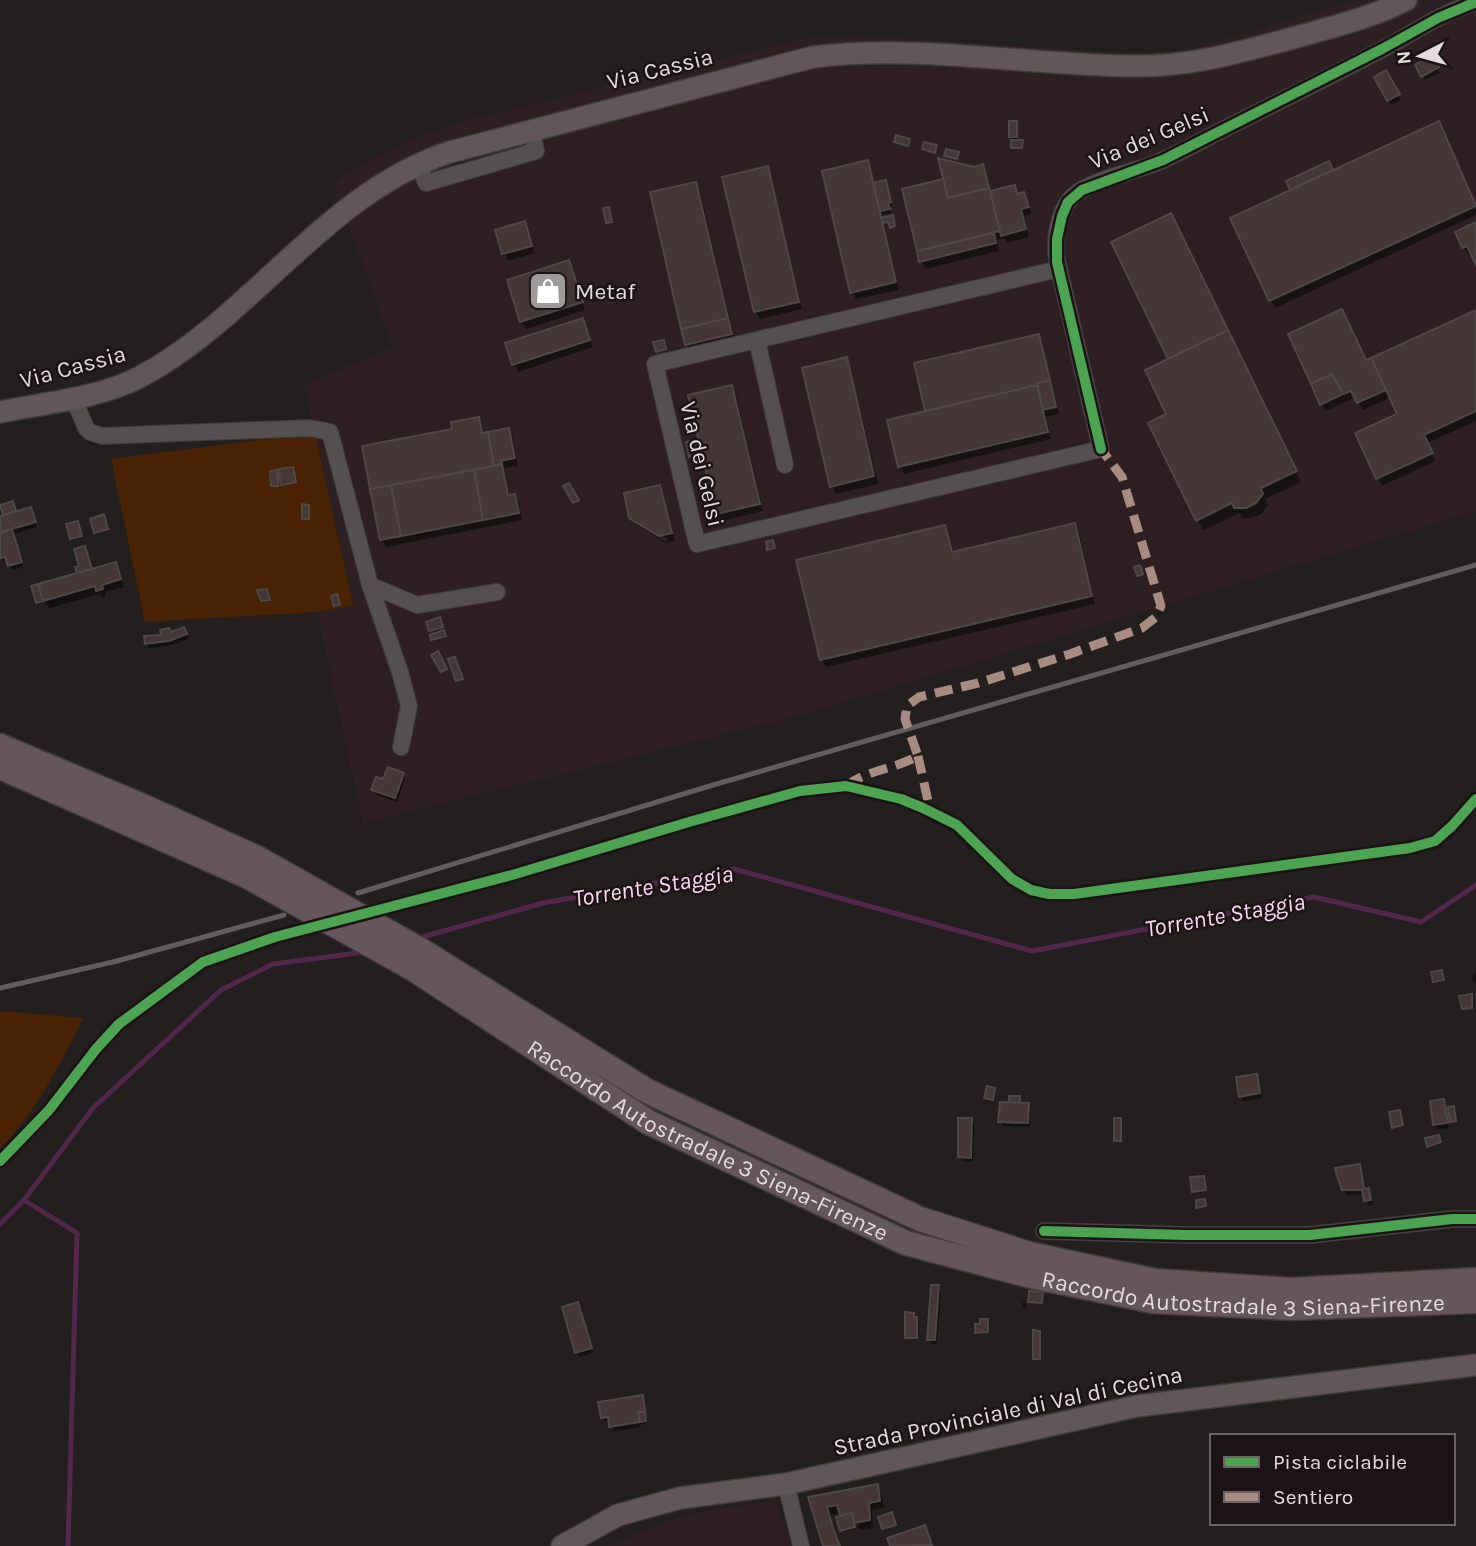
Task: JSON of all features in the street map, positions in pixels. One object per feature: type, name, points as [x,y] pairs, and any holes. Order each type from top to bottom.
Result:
[{"type":"highway","name":"Raccordo Autostradale 3 Siena-Firenze","points":[[0,746],[140,805],[647,1091],[920,1219],[1029,1254],[1155,1281],[1291,1290],[1476,1280]]},
{"type":"highway","name":"Raccordo Autostradale 3 Siena-Firenze","points":[[0,767],[252,867]]},
{"type":"highway","name":"Raccordo Autostradale 3 Siena-Firenze","points":[[417,960],[648,1122],[906,1243],[1031,1276],[1153,1301],[1291,1308],[1476,1301]]},
{"type":"main road","name":"Via Cassia","points":[[0,412],[125,384],[186,348],[350,208],[383,184],[419,163],[450,152],[813,57],[927,54],[1092,65],[1168,65],[1267,46],[1356,20],[1406,0]]},
{"type":"main road","name":"Strada Provinciale di Val di Cecina","points":[[562,1546],[618,1515],[680,1498],[786,1484],[1137,1406],[1476,1365]]},
{"type":"street","name":"Via dei Gelsi","points":[[1059,269],[655,363],[697,544],[1101,449],[1056,248],[1062,216],[1068,202],[1082,190],[1163,160],[1370,56],[1438,18],[1476,2]]},
{"type":"street","points":[[757,340],[785,465]]},
{"type":"street","points":[[73,397],[86,428],[95,435],[102,436],[310,428],[330,432],[370,585],[400,671],[409,706],[401,747]]},
{"type":"street","points":[[370,585],[417,604],[497,592]]},
{"type":"street","points":[[1044,1231],[1310,1235],[1452,1219],[1476,1219]]},
{"type":"street","points":[[786,1484],[801,1546]]},
{"type":"shaded area","points":[[1356,0],[1476,0],[1476,511],[795,717],[363,823],[317,612],[353,605],[304,384],[393,348],[333,183],[359,165],[410,140],[464,121],[812,37],[851,35],[1111,52],[1182,52]]},
{"type":"shaded area","points":[[315,433],[353,605],[317,612],[145,622],[111,459]]},
{"type":"shaded area","points":[[0,1011],[84,1018],[37,1103],[0,1148]]},
{"type":"shaded area","points":[[775,1499],[791,1546],[607,1546],[681,1516]]},
{"type":"building","points":[[1439,51],[1443,58],[1436,61],[1439,67],[1421,77],[1415,65]]},
{"type":"building","points":[[1386,70],[1400,94],[1387,101],[1374,77]]},
{"type":"building","points":[[1009,121],[1017,121],[1017,137],[1009,137]]},
{"type":"building","points":[[1439,121],[1476,206],[1269,301],[1230,218]]},
{"type":"building","points":[[896,135],[910,139],[908,146],[894,142]]},
{"type":"building","points":[[1011,140],[1023,140],[1022,148],[1011,148]]},
{"type":"building","points":[[924,142],[937,145],[935,153],[922,149]]},
{"type":"building","points":[[946,149],[959,152],[957,159],[944,156]]},
{"type":"building","points":[[938,158],[974,167],[983,164],[989,188],[948,198]]},
{"type":"building","points":[[868,160],[896,282],[850,293],[822,171]]},
{"type":"building","points":[[1329,161],[1333,170],[1290,190],[1286,181]]},
{"type":"building","points":[[768,166],[799,302],[754,312],[722,177]]},
{"type":"building","points":[[943,179],[948,198],[989,188],[1000,231],[917,251],[902,189]]},
{"type":"building","points":[[886,180],[890,209],[880,211],[873,183]]},
{"type":"building","points":[[696,182],[728,318],[681,329],[650,192]]},
{"type":"building","points":[[1015,185],[1017,194],[1024,192],[1029,207],[1021,209],[1026,229],[1001,236],[990,191]]},
{"type":"building","points":[[609,207],[612,222],[606,223],[603,208]]},
{"type":"building","points":[[1171,213],[1228,330],[1168,359],[1111,242]]},
{"type":"building","points":[[893,215],[895,226],[890,228],[888,222],[883,223],[881,218]]},
{"type":"building","points":[[525,221],[532,246],[502,254],[495,230]]},
{"type":"building","points":[[1476,222],[1476,265],[1467,246],[1462,248],[1455,232]]},
{"type":"building","points":[[994,233],[996,243],[919,262],[917,251]]},
{"type":"building","points":[[569,260],[583,302],[520,322],[507,280]]},
{"type":"building","points":[[1342,309],[1366,360],[1371,358],[1386,390],[1357,403],[1351,391],[1343,394],[1332,374],[1311,384],[1288,334]]},
{"type":"building","points":[[1476,310],[1476,411],[1424,435],[1433,453],[1376,479],[1355,433],[1397,414],[1371,358]]},
{"type":"building","points":[[583,318],[590,340],[512,365],[505,343]]},
{"type":"building","points":[[728,318],[732,334],[685,345],[681,329]]},
{"type":"building","points":[[1228,330],[1297,471],[1261,488],[1263,494],[1256,503],[1246,508],[1234,508],[1232,503],[1196,521],[1148,423],[1166,414],[1145,370]]},
{"type":"building","points":[[1039,334],[1050,380],[925,411],[914,363]]},
{"type":"building","points":[[664,340],[666,349],[656,352],[653,342]]},
{"type":"building","points":[[847,357],[874,476],[830,487],[802,368]]},
{"type":"building","points":[[1332,374],[1343,394],[1320,405],[1311,384]]},
{"type":"building","points":[[1050,380],[1056,407],[1043,410],[1037,383]]},
{"type":"building","points":[[732,385],[760,504],[716,514],[688,395]]},
{"type":"building","points":[[1037,385],[1048,432],[898,467],[887,420]]},
{"type":"building","points":[[479,417],[482,433],[488,432],[494,466],[370,489],[362,446],[452,429],[451,422]]},
{"type":"building","points":[[509,428],[515,458],[501,461],[502,464],[494,466],[488,432]]},
{"type":"building","points":[[698,439],[702,454],[689,457],[686,442]]},
{"type":"building","points":[[502,464],[508,495],[515,494],[519,513],[483,520],[474,470]]},
{"type":"building","points":[[293,467],[296,482],[281,485],[278,469]]},
{"type":"building","points":[[277,470],[278,486],[271,486],[270,471]]},
{"type":"building","points":[[474,470],[483,520],[401,536],[391,485]]},
{"type":"building","points":[[569,483],[579,500],[573,503],[563,486]]},
{"type":"building","points":[[391,485],[401,536],[380,540],[370,489]]},
{"type":"building","points":[[660,485],[672,533],[659,536],[629,518],[624,493]]},
{"type":"building","points":[[13,501],[16,511],[3,515],[0,505]]},
{"type":"building","points":[[302,504],[309,505],[309,519],[302,519]]},
{"type":"building","points":[[31,507],[36,522],[1,532],[0,516]]},
{"type":"building","points":[[104,514],[108,529],[94,533],[90,519]]},
{"type":"building","points":[[78,521],[82,536],[70,539],[66,524]]},
{"type":"building","points":[[1075,523],[1092,596],[820,660],[796,560],[945,525],[952,552]]},
{"type":"building","points":[[12,529],[22,562],[8,566],[5,557],[0,558],[0,534]]},
{"type":"building","points":[[773,540],[775,548],[767,550],[766,542]]},
{"type":"building","points":[[85,546],[92,569],[77,573],[75,567],[79,566],[74,549]]},
{"type":"building","points":[[116,562],[121,579],[102,585],[103,589],[96,591],[95,586],[43,601],[38,584]]},
{"type":"building","points":[[1140,565],[1143,574],[1137,576],[1134,567]]},
{"type":"building","points":[[38,584],[43,601],[36,603],[31,586]]},
{"type":"building","points":[[267,589],[270,600],[261,601],[257,590]]},
{"type":"building","points":[[337,594],[340,604],[334,606],[331,596]]},
{"type":"building","points":[[440,617],[443,627],[429,631],[426,622]]},
{"type":"building","points":[[184,627],[187,634],[169,641],[145,644],[144,636],[161,635],[160,630],[169,628],[171,632]]},
{"type":"building","points":[[444,630],[446,636],[431,640],[430,635]]},
{"type":"building","points":[[438,651],[447,669],[441,672],[431,655]]},
{"type":"building","points":[[455,657],[463,679],[456,681],[448,659]]},
{"type":"building","points":[[388,767],[404,773],[395,798],[371,790],[376,777],[383,779]]},
{"type":"building","points":[[1442,970],[1444,980],[1433,982],[1431,972]]},
{"type":"building","points":[[1472,994],[1472,1008],[1462,1009],[1459,996]]},
{"type":"building","points":[[1257,1074],[1260,1093],[1239,1097],[1236,1077]]},
{"type":"building","points":[[987,1086],[995,1088],[993,1100],[984,1098]]},
{"type":"building","points":[[1009,1096],[1020,1096],[1020,1103],[1009,1102]]},
{"type":"building","points":[[1444,1099],[1448,1123],[1433,1125],[1430,1101]]},
{"type":"building","points":[[1000,1102],[1029,1103],[1028,1123],[998,1122]]},
{"type":"building","points":[[1454,1106],[1456,1121],[1450,1122],[1448,1107]]},
{"type":"building","points":[[1400,1110],[1403,1125],[1392,1128],[1389,1112]]},
{"type":"building","points":[[958,1118],[972,1118],[971,1158],[958,1157]]},
{"type":"building","points":[[1114,1118],[1121,1118],[1121,1141],[1114,1141]]},
{"type":"building","points":[[1439,1135],[1441,1142],[1427,1147],[1425,1138]]},
{"type":"building","points":[[1360,1164],[1364,1189],[1369,1188],[1371,1200],[1364,1201],[1362,1190],[1342,1190],[1337,1176],[1335,1168]]},
{"type":"building","points":[[1204,1176],[1206,1190],[1192,1192],[1190,1177]]},
{"type":"building","points":[[1205,1199],[1206,1206],[1196,1208],[1196,1200]]},
{"type":"building","points":[[931,1285],[939,1285],[935,1340],[927,1340]]},
{"type":"building","points":[[1029,1291],[1043,1292],[1042,1303],[1028,1302]]},
{"type":"building","points":[[578,1302],[592,1348],[575,1353],[562,1307]]},
{"type":"building","points":[[905,1312],[914,1313],[914,1317],[917,1317],[917,1338],[905,1338]]},
{"type":"building","points":[[980,1319],[988,1319],[988,1332],[975,1333],[975,1324],[980,1324]]},
{"type":"building","points":[[1033,1330],[1040,1331],[1040,1359],[1033,1359]]},
{"type":"building","points":[[643,1395],[645,1411],[638,1412],[640,1422],[609,1427],[608,1417],[601,1418],[598,1402]]},
{"type":"building","points":[[645,1411],[646,1421],[640,1422],[638,1412]]},
{"type":"building","points":[[878,1484],[880,1501],[869,1503],[870,1520],[854,1523],[852,1513],[840,1516],[837,1505],[827,1507],[840,1546],[823,1546],[808,1497]]},
{"type":"building","points":[[892,1512],[896,1525],[882,1529],[878,1517]]},
{"type":"building","points":[[852,1513],[855,1527],[840,1531],[836,1517]]},
{"type":"building","points":[[925,1525],[932,1545],[890,1546],[887,1538]]},
{"type":"waterway","name":"Torrente Staggia","points":[[415,939],[543,903],[734,869],[1032,951],[1314,897],[1421,922],[1476,885]]},
{"type":"waterway","name":"Torrente Staggia","points":[[0,1224],[24,1200],[93,1108],[221,990],[273,964],[365,952]]},
{"type":"waterway","points":[[24,1200],[77,1233],[68,1546]]},
{"type":"railway","points":[[358,893],[713,785],[1476,565]]},
{"type":"railway","points":[[0,988],[117,961],[284,915]]},
{"type":"marked path","points":[[846,786],[863,776],[918,756],[905,719],[907,706],[919,697],[978,683],[1070,654],[1142,628],[1156,617],[1161,606],[1122,477],[1101,449]]},
{"type":"marked path","points":[[918,756],[928,801],[923,808]]},
{"type":"cycle path","points":[[1101,449],[1057,262],[1057,239],[1068,202],[1082,190],[1163,160],[1438,18],[1476,2]]},
{"type":"cycle path","points":[[0,1161],[49,1110],[119,1024],[203,962],[275,937],[512,875],[800,791],[846,786],[901,799],[923,808],[957,825],[1012,879],[1031,890],[1049,894],[1074,894],[1410,848],[1435,841],[1476,799]]},
{"type":"cycle path","points":[[1044,1231],[1310,1235],[1452,1219],[1476,1219]]},
{"type":"place","name":"Metaf","points":[[548,291]]}]
